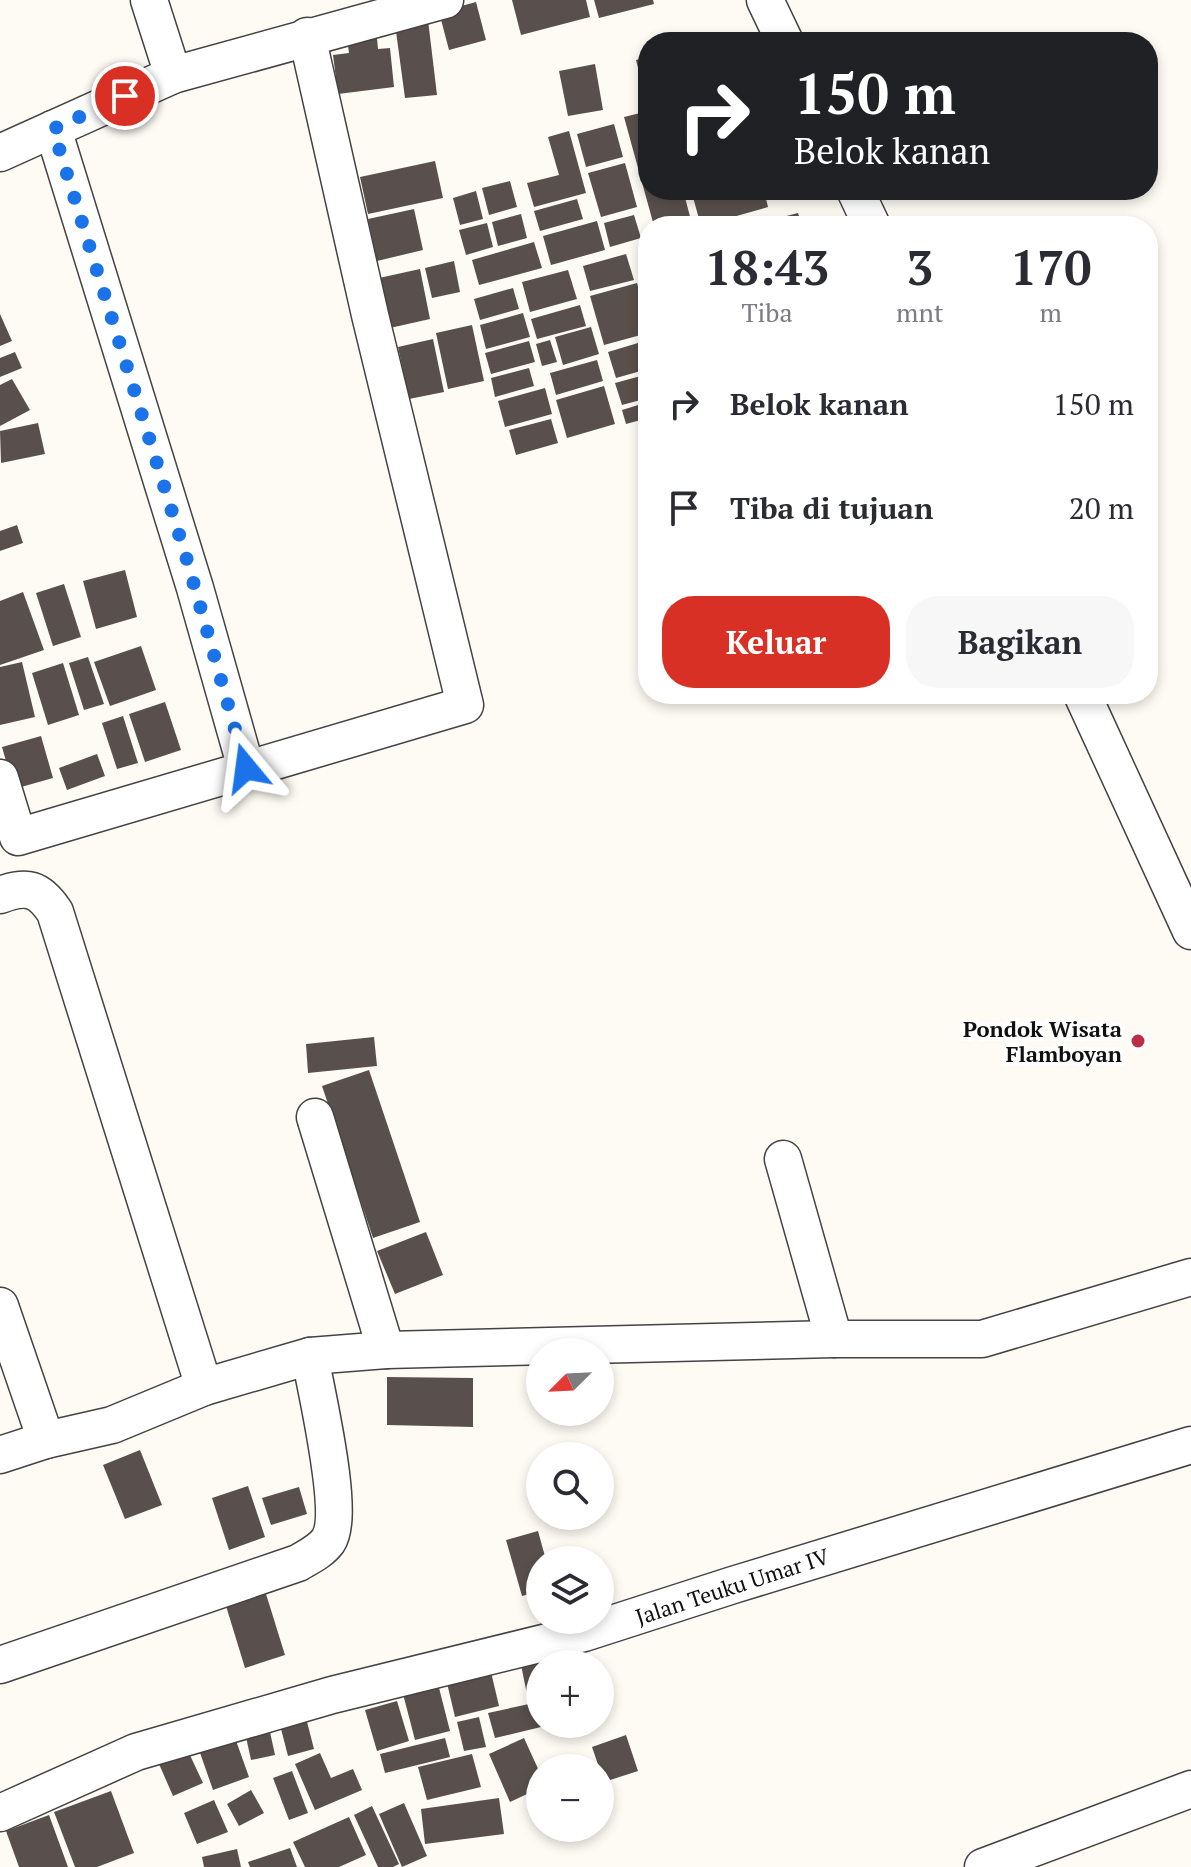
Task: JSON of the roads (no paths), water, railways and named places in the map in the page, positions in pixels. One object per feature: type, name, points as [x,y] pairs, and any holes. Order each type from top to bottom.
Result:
[{"type":"street","points":[[149,0],[173,75]]},
{"type":"street","points":[[0,153],[173,75],[445,0]]},
{"type":"street","points":[[765,0],[780,32]]},
{"type":"street","points":[[0,778],[18,837],[465,705],[370,315],[307,36]]},
{"type":"street","points":[[53,129],[186,558],[246,768]]},
{"type":"street","points":[[1087,704],[1191,931]]},
{"type":"street","points":[[0,895],[28,889],[45,898],[55,912],[204,1387]]},
{"type":"street","points":[[315,1117],[386,1350]]},
{"type":"street","points":[[783,1159],[834,1339]]},
{"type":"street","points":[[0,1455],[46,1440],[112,1425],[204,1387],[310,1356],[386,1350],[834,1339],[982,1339],[1191,1277]]},
{"type":"street","points":[[0,1306],[46,1440]]},
{"type":"street","points":[[0,1665],[298,1563],[328,1541],[334,1526],[335,1501],[310,1356]]},
{"type":"street","name":"Jalan Teuku Umar IV","points":[[0,1813],[136,1752],[332,1695],[584,1633],[1191,1445]]},
{"type":"street","points":[[983,1867],[1191,1789]]},
{"type":"place","name":"Pondok Wisata Flamboyan","points":[[1138,1041]]}]
